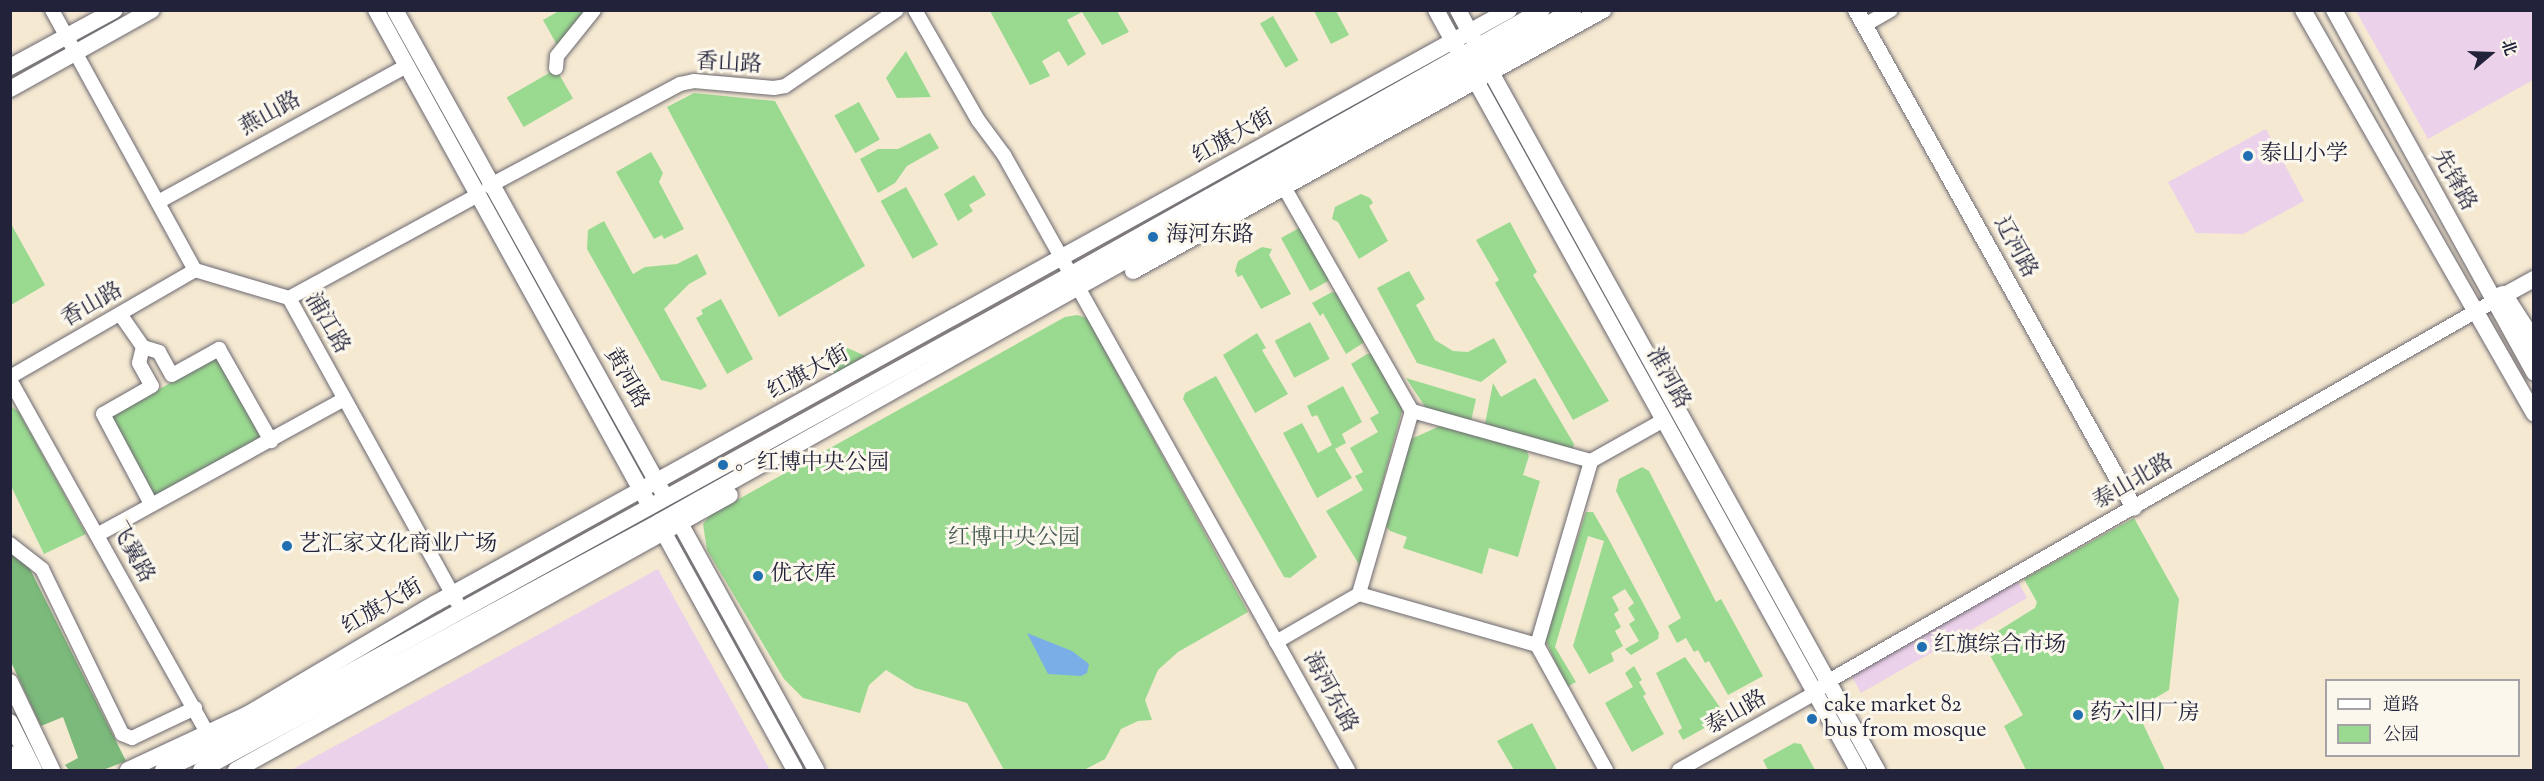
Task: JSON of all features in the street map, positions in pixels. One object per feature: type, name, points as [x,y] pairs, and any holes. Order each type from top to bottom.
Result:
[{"type":"highway","points":[[2498,299],[2534,344]]},
{"type":"main road","points":[[10,67],[115,10]]},
{"type":"main road","points":[[10,89],[152,10]]},
{"type":"main road","name":"黄河路","points":[[376,10],[406,66],[484,190],[662,490],[816,771]]},
{"type":"main road","name":"黄河路","points":[[395,10],[484,190],[646,499],[795,771]]},
{"type":"main road","name":"淮河路","points":[[1436,10],[1664,420],[1821,687],[1877,771]]},
{"type":"main road","name":"淮河路","points":[[1458,10],[1821,687],[1858,771]]},
{"type":"main road","name":"红旗大街","points":[[1481,53],[1509,10]]},
{"type":"main road","name":"红旗大街","points":[[128,771],[211,741],[462,610],[646,499],[1060,258],[1465,62],[1542,10]]},
{"type":"main road","name":"红旗大街","points":[[201,771],[677,519],[1465,62],[1573,10]]},
{"type":"main road","name":"红旗大街","points":[[1481,53],[1603,10]]},
{"type":"main road","name":"辽河路","points":[[1856,10],[2137,506]]},
{"type":"main road","points":[[2303,10],[2534,414]]},
{"type":"main road","name":"先锋路","points":[[2334,10],[2498,299],[2534,372]]},
{"type":"main road","name":"辽河路","points":[[1867,16],[2137,506]]},
{"type":"main road","name":"红旗大街","points":[[662,490],[1077,287],[1281,182],[1465,62]]},
{"type":"main road","points":[[2498,299],[2534,279]]},
{"type":"main road","name":"红旗大街","points":[[164,771],[453,594],[646,499]]},
{"type":"main road","name":"红旗大街","points":[[236,771],[661,527]]},
{"type":"main road","points":[[10,682],[48,769]]},
{"type":"main road","points":[[10,722],[48,769]]},
{"type":"main road","points":[[10,754],[18,771]]},
{"type":"street","points":[[52,10],[195,270]]},
{"type":"street","points":[[556,68],[557,56],[594,10]]},
{"type":"street","name":"香山路","points":[[289,298],[680,84],[694,81],[774,88],[786,86],[897,10]]},
{"type":"street","name":"海河东路","points":[[915,10],[978,120],[1004,155],[1348,771]]},
{"type":"street","points":[[1867,16],[1891,10]]},
{"type":"street","name":"燕山路","points":[[158,202],[406,66]]},
{"type":"street","points":[[1281,182],[1412,411],[1591,461]]},
{"type":"street","name":"香山路","points":[[10,378],[195,270]]},
{"type":"street","name":"浦江路","points":[[195,270],[289,298],[462,610]]},
{"type":"street","name":"泰山北路","points":[[1821,687],[2498,299]]},
{"type":"street","points":[[120,314],[143,347],[159,352],[172,375]]},
{"type":"street","points":[[143,347],[138,363],[152,386]]},
{"type":"street","points":[[151,504],[103,414],[219,350],[271,441]]},
{"type":"street","name":"飞翼路","points":[[10,378],[195,708],[211,741]]},
{"type":"street","points":[[97,535],[344,399]]},
{"type":"street","points":[[1276,642],[1359,594],[1412,411]]},
{"type":"street","points":[[1606,771],[1537,645],[1591,461],[1664,420]]},
{"type":"street","points":[[10,544],[42,569],[122,734],[132,738],[195,708]]},
{"type":"street","points":[[1359,594],[1537,645]]},
{"type":"street","name":"泰山路","points":[[1679,771],[1821,687]]},
{"type":"shaded area","points":[[2356,11],[2533,11],[2533,80],[2428,139]]},
{"type":"shaded area","name":"泰山小学","points":[[2266,129],[2304,201],[2243,234],[2196,233],[2168,182]]},
{"type":"shaded area","points":[[658,569],[770,770],[291,770],[492,660]]},
{"type":"shaded area","name":"红旗综合市场","points":[[2015,576],[2027,598],[1861,693],[1851,675]]},
{"type":"green space","points":[[559,11],[594,11],[561,52],[543,20]]},
{"type":"green space","points":[[990,11],[1117,11],[1129,32],[1102,45],[1082,12],[1067,20],[1086,54],[1068,66],[1059,51],[1042,61],[1050,76],[1030,85]]},
{"type":"green space","points":[[1314,11],[1336,11],[1349,35],[1331,44]]},
{"type":"green space","points":[[1273,16],[1298,60],[1286,68],[1260,24]]},
{"type":"green space","points":[[906,51],[931,97],[897,98],[886,78]]},
{"type":"green space","points":[[556,69],[573,98],[524,127],[507,98]]},
{"type":"green space","points":[[694,93],[775,101],[865,266],[779,317],[667,107]]},
{"type":"green space","points":[[859,102],[880,140],[855,153],[835,116]]},
{"type":"green space","points":[[930,133],[939,148],[907,166],[895,183],[878,193],[860,159],[878,149],[898,149]]},
{"type":"green space","points":[[651,152],[663,173],[659,182],[684,229],[664,239],[662,235],[654,239],[616,172]]},
{"type":"green space","points":[[974,175],[986,195],[969,205],[973,211],[958,221],[944,194]]},
{"type":"green space","points":[[906,187],[938,245],[913,259],[881,201]]},
{"type":"green space","points":[[1361,194],[1370,198],[1373,203],[1369,206],[1388,241],[1359,259],[1338,222],[1332,219],[1335,207]]},
{"type":"green space","points":[[604,221],[633,274],[645,267],[677,264],[697,254],[707,274],[689,284],[664,309],[707,386],[701,390],[661,380],[587,249],[588,230]]},
{"type":"green space","points":[[10,222],[45,285],[11,305],[10,305]]},
{"type":"green space","points":[[1510,222],[1537,272],[1533,275],[1609,401],[1573,420],[1495,283],[1499,280],[1476,240]]},
{"type":"green space","points":[[1301,227],[1328,276],[1328,281],[1310,291],[1281,238]]},
{"type":"green space","points":[[1262,247],[1272,249],[1269,255],[1291,294],[1261,309],[1242,275],[1238,277],[1235,271],[1238,261]]},
{"type":"green space","points":[[1409,271],[1425,299],[1416,305],[1435,340],[1453,351],[1468,352],[1494,338],[1507,362],[1481,382],[1417,363],[1377,288]]},
{"type":"green space","points":[[1332,292],[1340,294],[1364,338],[1363,343],[1346,354],[1323,313],[1320,316],[1312,303]]},
{"type":"green space","points":[[721,299],[753,359],[727,374],[696,318],[703,314],[701,310]]},
{"type":"green space","name":"红博中央公园","points":[[1077,315],[1087,318],[1248,612],[1178,652],[1158,670],[1145,700],[1152,720],[1138,721],[1121,729],[1105,759],[1084,770],[1004,770],[967,703],[915,688],[886,670],[869,685],[860,713],[803,698],[784,679],[707,550],[703,524],[710,515],[1065,317]]},
{"type":"green space","points":[[1310,322],[1330,359],[1294,378],[1275,341]]},
{"type":"green space","points":[[1257,333],[1266,348],[1262,350],[1288,394],[1255,413],[1223,355]]},
{"type":"green space","points":[[843,346],[879,362],[830,388],[839,347]]},
{"type":"green space","points":[[1367,354],[1373,354],[1403,407],[1360,566],[1326,511],[1363,490],[1355,476],[1363,472],[1350,448],[1378,432],[1370,418],[1379,413],[1351,364]]},
{"type":"green space","points":[[219,356],[265,438],[156,498],[111,416]]},
{"type":"green space","points":[[1216,376],[1317,557],[1290,578],[1284,577],[1183,399],[1185,393]]},
{"type":"green space","points":[[1406,378],[1476,399],[1471,421],[1426,408]]},
{"type":"green space","points":[[1535,378],[1574,444],[1572,450],[1485,424],[1493,383],[1501,397]]},
{"type":"green space","points":[[1343,386],[1362,422],[1342,434],[1346,443],[1335,449],[1352,478],[1317,498],[1283,433],[1302,423],[1318,453],[1332,445],[1317,415],[1312,417],[1307,406]]},
{"type":"green space","points":[[11,406],[19,412],[86,534],[44,554],[11,486]]},
{"type":"green space","points":[[1440,426],[1525,448],[1529,456],[1523,475],[1540,481],[1518,557],[1489,548],[1482,574],[1403,548],[1407,537],[1390,531],[1385,525],[1411,439]]},
{"type":"green space","points":[[1642,467],[1649,471],[1716,602],[1721,599],[1763,676],[1728,695],[1709,661],[1705,663],[1698,650],[1694,652],[1686,638],[1677,643],[1668,626],[1681,618],[1616,491],[1619,479]]},
{"type":"green space","points":[[1586,512],[1593,512],[1659,633],[1658,639],[1631,655],[1625,649],[1639,641],[1629,624],[1635,620],[1628,608],[1634,603],[1625,589],[1612,597],[1619,610],[1614,614],[1621,627],[1615,631],[1623,646],[1611,653],[1614,661],[1589,674],[1573,646],[1604,541],[1588,536],[1555,647],[1576,682],[1567,687],[1545,639]]},
{"type":"green space","points":[[2134,518],[2179,599],[2169,690],[2136,709],[2165,770],[2026,770],[2004,726],[2023,715],[1982,641],[2035,608],[2037,602],[2024,579]]},
{"type":"green space","points":[[11,554],[29,567],[126,761],[103,770],[69,770],[65,765],[78,758],[63,717],[41,726],[11,662]]},
{"type":"green space","points":[[1685,657],[1726,716],[1683,740],[1678,731],[1682,728],[1656,673]]},
{"type":"green space","points":[[1634,666],[1642,680],[1639,682],[1646,694],[1643,696],[1664,734],[1632,752],[1605,703],[1633,687],[1625,673]]},
{"type":"green space","points":[[1532,723],[1557,770],[1514,770],[1497,741]]},
{"type":"green space","points":[[1794,743],[1801,744],[1815,770],[1768,770],[1763,760]]},
{"type":"water","points":[[1027,633],[1072,651],[1089,664],[1087,673],[1081,676],[1048,674]]},
{"type":"place","name":"泰山小学","points":[[2248,156]]},
{"type":"place","name":"海河东路","points":[[1153,237]]},
{"type":"place","name":"。红博中央公园","points":[[723,465]]},
{"type":"place","name":"艺汇家文化商业广场","points":[[287,546]]},
{"type":"place","name":"优衣库","points":[[758,576]]},
{"type":"place","name":"红旗综合市场","points":[[1922,647]]},
{"type":"place","name":"药六旧厂房","points":[[2078,715]]},
{"type":"place","name":"cake market 82 bus from mosque","points":[[1812,719]]}]
